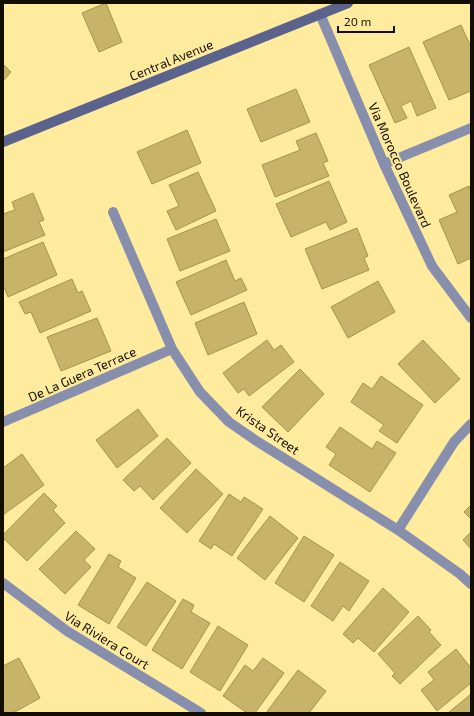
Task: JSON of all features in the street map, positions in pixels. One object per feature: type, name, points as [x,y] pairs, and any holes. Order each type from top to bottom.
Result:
[{"type":"main road","name":"Central Avenue","points":[[3,142],[348,3]]},
{"type":"street","name":"Via Morocco Boulevard","points":[[320,14],[384,164],[432,266],[471,318]]},
{"type":"street","points":[[384,164],[471,128]]},
{"type":"street","name":"Krista Street","points":[[114,212],[172,349],[200,392],[230,422],[255,440],[398,530],[460,574],[471,584]]},
{"type":"street","name":"De La Guera Terrace","points":[[3,422],[172,349]]},
{"type":"street","points":[[398,530],[454,442],[471,424]]},
{"type":"street","name":"Via Riviera Court","points":[[3,583],[67,631],[201,713]]},
{"type":"building","points":[[106,3],[122,42],[99,52],[82,13]]},
{"type":"building","points":[[461,25],[471,47],[471,91],[449,100],[423,42]]},
{"type":"building","points":[[409,47],[436,108],[417,116],[411,101],[401,106],[407,118],[395,123],[369,65]]},
{"type":"building","points":[[3,64],[11,72],[3,81]]},
{"type":"building","points":[[296,89],[310,122],[261,142],[247,109]]},
{"type":"building","points":[[187,130],[201,163],[152,184],[137,152]]},
{"type":"building","points":[[316,133],[328,161],[323,163],[329,176],[275,197],[262,165],[300,150],[296,141]]},
{"type":"building","points":[[198,172],[216,211],[176,230],[167,211],[179,206],[169,185]]},
{"type":"building","points":[[329,181],[347,222],[330,230],[326,222],[291,237],[276,204]]},
{"type":"building","points":[[469,186],[471,192],[471,258],[458,264],[439,220],[457,212],[449,195]]},
{"type":"building","points":[[33,193],[44,220],[39,222],[45,235],[3,252],[3,214],[15,210],[12,202]]},
{"type":"building","points":[[216,219],[230,251],[180,271],[167,239]]},
{"type":"building","points":[[357,228],[368,256],[364,258],[369,270],[322,289],[305,249]]},
{"type":"building","points":[[43,242],[57,275],[8,297],[3,285],[3,259]]},
{"type":"building","points":[[226,260],[235,281],[241,278],[247,290],[191,315],[176,282]]},
{"type":"building","points":[[72,279],[78,293],[82,291],[91,311],[40,333],[31,312],[25,314],[19,302]]},
{"type":"building","points":[[378,281],[395,312],[348,338],[331,307]]},
{"type":"building","points":[[244,302],[257,334],[208,355],[195,323]]},
{"type":"building","points":[[97,318],[111,351],[61,371],[47,337]]},
{"type":"building","points":[[267,340],[274,350],[281,345],[294,362],[249,396],[244,389],[238,393],[223,373]]},
{"type":"building","points":[[423,340],[460,379],[435,403],[398,364]]},
{"type":"building","points":[[300,369],[324,394],[288,432],[262,407]]},
{"type":"building","points":[[381,376],[423,405],[397,443],[379,431],[384,425],[351,402],[363,383],[372,389]]},
{"type":"building","points":[[138,409],[158,436],[117,468],[96,440]]},
{"type":"building","points":[[340,427],[372,449],[377,441],[396,453],[370,492],[329,465],[336,454],[326,447]]},
{"type":"building","points":[[167,438],[191,463],[153,500],[140,486],[134,491],[123,480]]},
{"type":"building","points":[[22,454],[44,485],[3,515],[3,468]]},
{"type":"building","points":[[196,469],[223,494],[187,533],[160,508]]},
{"type":"building","points":[[44,493],[57,506],[53,510],[65,523],[27,561],[3,538],[3,535]]},
{"type":"building","points":[[229,494],[241,502],[244,497],[263,509],[232,556],[214,544],[211,549],[199,541]]},
{"type":"building","points":[[471,505],[471,519],[464,512]]},
{"type":"building","points":[[270,516],[298,538],[265,580],[237,558]]},
{"type":"building","points":[[76,531],[95,549],[84,560],[91,567],[65,594],[39,569]]},
{"type":"building","points":[[471,532],[471,549],[463,540]]},
{"type":"building","points":[[304,536],[334,555],[304,602],[275,583]]},
{"type":"building","points":[[109,554],[121,561],[118,567],[136,578],[109,624],[78,605]]},
{"type":"building","points":[[340,562],[369,581],[349,611],[343,606],[333,621],[311,606]]},
{"type":"building","points":[[147,582],[176,601],[146,646],[117,627]]},
{"type":"building","points":[[383,588],[409,612],[374,652],[358,638],[353,643],[343,634]]},
{"type":"building","points":[[183,599],[194,605],[191,612],[210,623],[182,669],[152,650]]},
{"type":"building","points":[[418,616],[431,630],[429,632],[441,645],[400,684],[392,676],[395,673],[378,654]]},
{"type":"building","points":[[218,626],[248,645],[220,691],[190,672]]},
{"type":"building","points":[[456,649],[471,668],[471,683],[437,711],[421,690],[434,680],[428,672]]},
{"type":"building","points":[[19,658],[40,698],[13,713],[3,713],[3,666]]},
{"type":"building","points":[[263,658],[284,673],[255,713],[247,713],[223,696],[245,665],[253,671]]},
{"type":"building","points":[[298,670],[326,691],[309,713],[266,713]]},
{"type":"building","points":[[471,694],[471,713],[448,713]]}]
